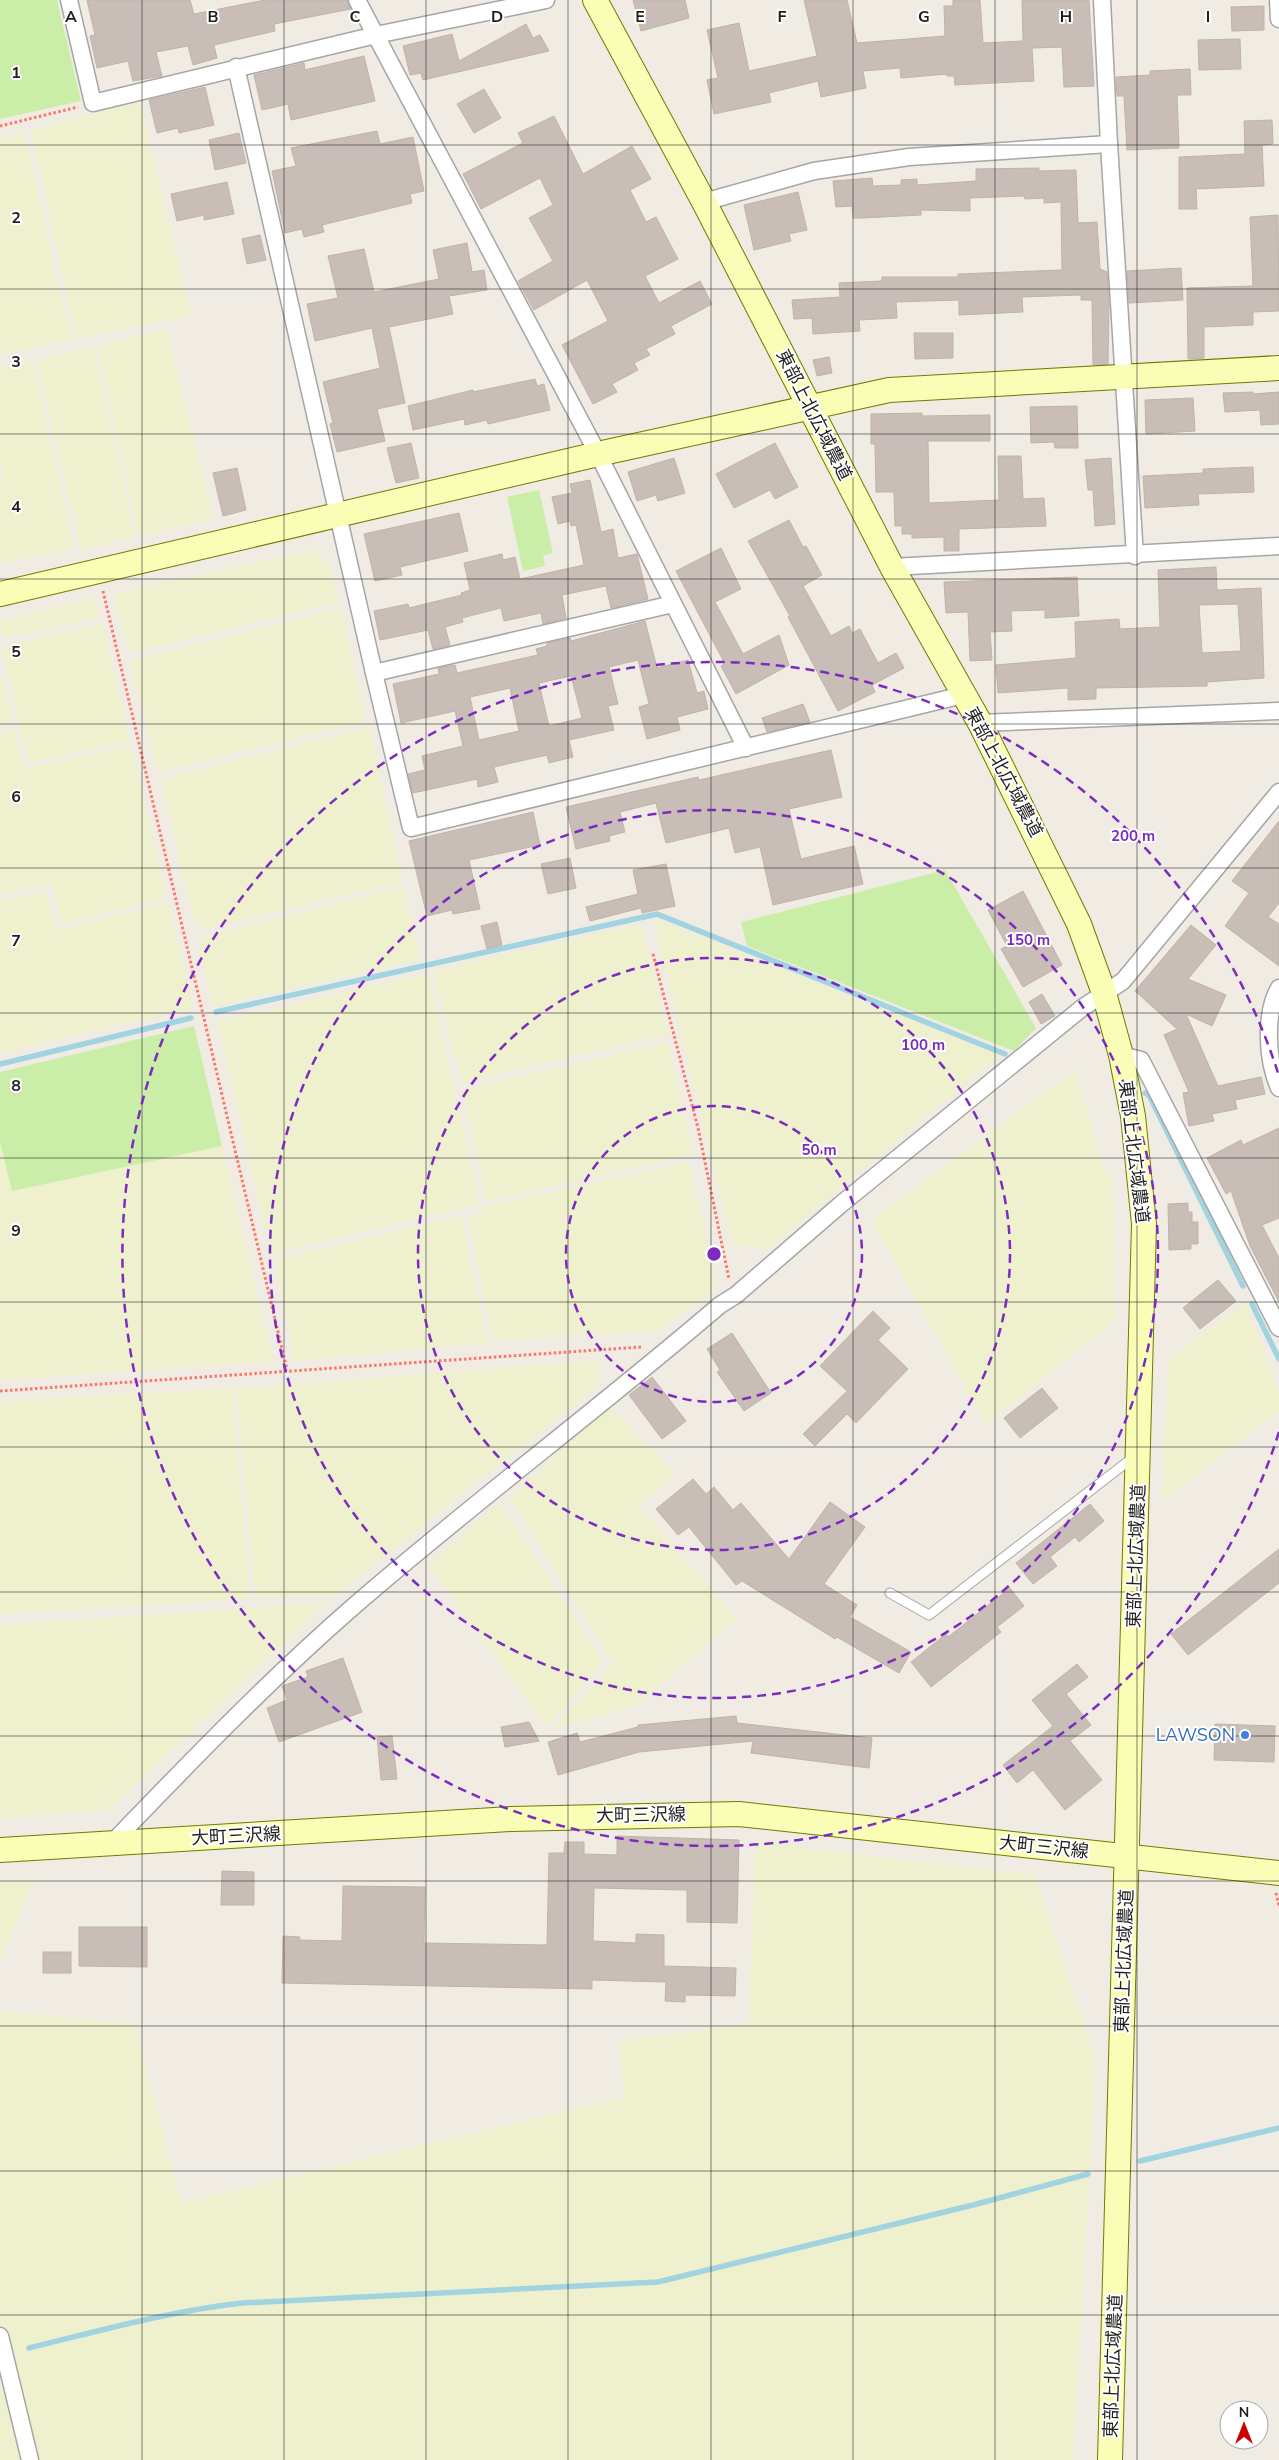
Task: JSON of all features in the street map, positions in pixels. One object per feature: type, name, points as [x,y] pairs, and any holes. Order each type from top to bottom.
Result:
[{"type":"street","points":[[70,0],[93,103],[236,67],[376,35],[546,0]]},
{"type":"street","points":[[357,0],[598,454],[746,748]]},
{"type":"street","name":"東部上北広域農道","points":[[595,0],[704,202],[892,567],[980,723],[1079,924],[1104,993],[1120,1055],[1132,1116],[1144,1224],[1110,2460]]},
{"type":"street","points":[[1102,0],[1108,144],[1135,556]]},
{"type":"street","points":[[1278,0],[1279,18]]},
{"type":"street","points":[[236,67],[411,828],[963,695]]},
{"type":"street","points":[[704,202],[814,171],[909,157],[1108,144]]},
{"type":"street","points":[[0,594],[598,454],[890,390],[1279,368]]},
{"type":"street","points":[[892,567],[1135,556],[1279,546]]},
{"type":"street","points":[[374,673],[673,604]]},
{"type":"street","points":[[980,723],[1279,710]]},
{"type":"street","points":[[112,1843],[223,1728],[352,1608],[480,1500],[674,1345],[720,1305],[736,1295],[856,1193],[1082,1008],[1123,982],[1279,792]]},
{"type":"street","points":[[1279,988],[1271,1010],[1270,1028],[1273,1074],[1279,1088]]},
{"type":"street","points":[[1120,1055],[1141,1060],[1279,1328]]},
{"type":"street","name":"大町三沢線","points":[[0,1850],[511,1819],[739,1814],[1279,1873]]},
{"type":"street","points":[[0,2336],[30,2460]]},
{"type":"lane","points":[[890,1593],[930,1615],[1139,1454]]},
{"type":"path","points":[[0,126],[93,103]]},
{"type":"path","points":[[99,570],[286,1370]]},
{"type":"path","points":[[653,954],[698,1128],[728,1276],[736,1295]]},
{"type":"path","points":[[0,1391],[674,1345]]},
{"type":"green space","points":[[0,0],[57,0],[81,101],[0,119]]},
{"type":"green space","points":[[140,101],[191,315],[76,339],[31,130]]},
{"type":"green space","points":[[24,132],[71,339],[0,355],[0,138]]},
{"type":"green space","points":[[167,330],[214,519],[139,536],[97,345]]},
{"type":"green space","points":[[94,346],[135,537],[81,550],[36,360]]},
{"type":"green space","points":[[32,360],[75,548],[0,564],[0,482],[4,481],[0,463],[0,368]]},
{"type":"green space","points":[[539,490],[553,553],[543,556],[545,566],[523,571],[507,497]]},
{"type":"green space","points":[[313,550],[329,563],[340,602],[131,653],[113,594]]},
{"type":"green space","points":[[94,598],[100,618],[3,638],[0,621]]},
{"type":"green space","points":[[341,608],[366,721],[158,772],[130,660]]},
{"type":"green space","points":[[103,624],[130,741],[28,763],[1,646]]},
{"type":"green space","points":[[0,669],[13,722],[0,725]]},
{"type":"green space","points":[[369,727],[403,882],[204,929],[192,915],[161,779]]},
{"type":"green space","points":[[14,729],[25,769],[131,745],[167,898],[61,924],[52,884],[0,895],[0,732]]},
{"type":"green space","points":[[945,870],[1036,1028],[1014,1051],[747,946],[741,922]]},
{"type":"green space","points":[[404,886],[420,960],[213,1006],[200,956],[202,937]]},
{"type":"green space","points":[[47,891],[56,930],[168,903],[193,1008],[0,1053],[0,901]]},
{"type":"green space","points":[[660,921],[999,1055],[767,1249],[733,1245],[654,923]]},
{"type":"green space","points":[[641,924],[668,1034],[462,1083],[433,971]]},
{"type":"green space","points":[[428,973],[480,1204],[271,1254],[217,1022]]},
{"type":"green space","points":[[194,1026],[222,1146],[12,1191],[0,1142],[0,1072]]},
{"type":"green space","points":[[668,1042],[694,1154],[487,1201],[462,1090]]},
{"type":"green space","points":[[1075,1070],[1105,1172],[1113,1174],[1115,1321],[986,1424],[871,1220]]},
{"type":"green space","points":[[0,1142],[13,1191],[222,1146],[274,1362],[0,1380]]},
{"type":"green space","points":[[689,1162],[718,1287],[659,1331],[493,1341],[468,1223],[485,1206]]},
{"type":"green space","points":[[461,1216],[488,1343],[295,1361],[275,1259]]},
{"type":"green space","points":[[1245,1302],[1279,1391],[1279,1411],[1162,1502],[1168,1360]]},
{"type":"green space","points":[[599,1360],[601,1375],[599,1385],[334,1596],[255,1597],[236,1389]]},
{"type":"green space","points":[[232,1388],[250,1599],[0,1614],[0,1401]]},
{"type":"green space","points":[[609,1406],[676,1474],[639,1506],[737,1619],[637,1705],[550,1730],[613,1664],[510,1497]]},
{"type":"green space","points":[[500,1502],[603,1662],[546,1727],[429,1565]]},
{"type":"green space","points":[[326,1603],[108,1810],[0,1818],[0,1625]]},
{"type":"green space","points":[[755,1842],[1035,1875],[1096,2061],[1073,2460],[0,2460],[0,2011],[134,2024],[181,2203],[624,2097],[619,2041],[749,2024]]},
{"type":"green space","points":[[34,1878],[0,1964],[0,1882]]},
{"type":"building","points":[[87,0],[190,0],[194,14],[265,0],[347,0],[351,9],[274,24],[275,31],[214,45],[217,58],[193,65],[188,46],[156,52],[162,76],[133,81],[128,61],[97,68],[90,36],[95,35]]},
{"type":"building","points":[[633,0],[685,0],[689,18],[641,31]]},
{"type":"building","points":[[804,0],[847,0],[857,43],[945,36],[944,6],[953,6],[953,0],[980,0],[983,43],[1023,41],[1022,0],[1089,0],[1094,86],[1064,87],[1062,47],[1032,48],[1034,81],[955,85],[954,76],[947,76],[947,74],[901,78],[900,68],[863,71],[866,88],[821,97],[818,81],[769,93],[771,102],[714,114],[707,80],[718,78],[707,30],[739,23],[749,71],[817,56]]},
{"type":"building","points":[[1264,6],[1264,30],[1232,31],[1231,7]]},
{"type":"building","points":[[526,24],[533,38],[540,35],[549,51],[423,80],[421,73],[410,75],[403,46],[452,34],[459,61]]},
{"type":"building","points":[[1240,39],[1241,69],[1199,70],[1198,40]]},
{"type":"building","points":[[364,56],[375,101],[291,120],[288,104],[262,110],[254,75],[304,63],[305,70]]},
{"type":"building","points":[[1190,69],[1191,95],[1177,95],[1179,148],[1127,150],[1124,96],[1117,96],[1116,77],[1150,75],[1150,71]]},
{"type":"building","points":[[205,87],[214,125],[179,133],[178,128],[157,133],[149,100]]},
{"type":"building","points":[[484,89],[501,118],[474,133],[457,104]]},
{"type":"building","points":[[554,116],[583,174],[632,146],[651,179],[630,190],[646,222],[656,217],[678,259],[645,276],[659,303],[700,281],[712,304],[671,326],[675,334],[646,349],[650,355],[634,363],[638,370],[612,384],[617,392],[593,404],[562,345],[608,321],[587,280],[534,310],[518,281],[553,261],[529,218],[553,205],[540,178],[481,209],[463,174],[523,143],[518,133]]},
{"type":"building","points":[[1272,120],[1273,144],[1262,145],[1264,186],[1196,189],[1197,209],[1179,209],[1179,157],[1245,154],[1244,121]]},
{"type":"building","points":[[377,131],[380,144],[413,137],[424,191],[410,194],[412,203],[322,225],[324,232],[304,237],[302,229],[285,233],[272,171],[296,166],[291,148]]},
{"type":"building","points":[[239,133],[246,163],[215,170],[209,140]]},
{"type":"building","points":[[1039,168],[1039,171],[1076,170],[1078,223],[1097,222],[1100,269],[1107,272],[1109,304],[1108,364],[1093,365],[1092,300],[1081,300],[1081,295],[1022,297],[1023,312],[959,315],[959,300],[896,302],[897,318],[859,320],[860,331],[813,334],[812,318],[794,319],[792,300],[840,297],[839,283],[882,281],[882,277],[958,277],[958,274],[1062,270],[1061,202],[1044,203],[1044,198],[1025,199],[1024,196],[970,198],[970,211],[921,210],[921,215],[863,218],[853,218],[852,206],[836,207],[833,181],[872,178],[873,186],[901,185],[901,180],[917,179],[917,185],[976,181],[976,169]]},
{"type":"building","points":[[227,182],[234,214],[204,220],[204,215],[177,221],[171,194]]},
{"type":"building","points":[[798,192],[807,230],[789,234],[791,241],[754,250],[744,205]]},
{"type":"building","points":[[1278,215],[1279,311],[1253,312],[1253,325],[1204,327],[1204,358],[1188,359],[1187,288],[1253,286],[1250,217]]},
{"type":"building","points":[[260,235],[266,260],[247,264],[242,239]]},
{"type":"building","points":[[467,243],[472,272],[484,270],[487,290],[449,296],[453,314],[389,327],[405,403],[377,409],[385,441],[337,452],[330,424],[333,423],[323,382],[380,368],[372,328],[315,341],[307,304],[338,298],[328,256],[364,249],[374,292],[439,279],[433,250]]},
{"type":"building","points":[[1181,268],[1183,300],[1129,303],[1127,271]]},
{"type":"building","points":[[914,333],[953,333],[953,358],[915,359]]},
{"type":"building","points":[[829,357],[832,373],[817,376],[813,360]]},
{"type":"building","points":[[535,379],[537,386],[544,384],[550,410],[488,424],[487,420],[465,425],[464,419],[413,430],[408,406],[473,390],[473,392]]},
{"type":"building","points":[[1253,392],[1253,394],[1279,392],[1279,424],[1261,425],[1260,410],[1225,412],[1223,393]]},
{"type":"building","points":[[1193,398],[1195,431],[1146,434],[1145,400]]},
{"type":"building","points":[[1077,406],[1078,448],[1055,448],[1054,442],[1031,443],[1030,407]]},
{"type":"building","points":[[922,413],[922,416],[990,415],[990,441],[928,441],[929,503],[999,500],[998,456],[1021,456],[1023,499],[1044,498],[1046,526],[959,529],[959,551],[944,551],[944,537],[912,538],[912,534],[902,534],[902,526],[895,526],[894,492],[876,492],[875,444],[871,444],[871,414]]},
{"type":"building","points":[[411,443],[419,478],[396,483],[387,448]]},
{"type":"building","points":[[775,443],[798,487],[775,499],[770,490],[734,508],[716,474]]},
{"type":"building","points":[[674,458],[685,493],[658,501],[656,495],[637,501],[628,472]]},
{"type":"building","points":[[1111,458],[1115,524],[1095,526],[1093,490],[1088,490],[1085,460]]},
{"type":"building","points":[[1253,467],[1254,492],[1198,494],[1199,505],[1145,508],[1143,476],[1203,473],[1203,469]]},
{"type":"building","points":[[237,468],[246,510],[223,516],[213,473]]},
{"type":"building","points":[[590,480],[601,532],[613,529],[618,558],[637,554],[648,599],[611,608],[606,586],[562,595],[566,618],[543,624],[541,613],[504,621],[501,608],[462,618],[463,622],[445,627],[450,645],[433,649],[428,630],[380,640],[374,611],[408,604],[409,608],[462,595],[461,593],[470,590],[464,563],[502,554],[503,560],[515,557],[520,579],[584,565],[576,525],[571,526],[570,521],[558,524],[552,497],[572,493],[570,484]]},
{"type":"building","points":[[459,513],[468,551],[400,567],[402,575],[375,581],[364,534]]},
{"type":"building","points":[[789,520],[803,547],[806,546],[822,575],[803,586],[831,636],[849,626],[852,633],[860,629],[878,663],[896,653],[904,668],[872,685],[875,692],[838,711],[788,617],[790,616],[748,541]]},
{"type":"building","points":[[721,548],[741,589],[715,602],[743,654],[779,635],[789,665],[736,694],[721,666],[725,664],[676,571]]},
{"type":"building","points":[[1216,567],[1217,590],[1261,588],[1264,678],[1207,682],[1207,686],[1096,688],[1096,699],[1068,700],[1068,688],[998,693],[996,665],[1076,658],[1075,622],[1119,619],[1120,629],[1160,627],[1158,570]],"holes":[[[1238,604],[1241,651],[1202,653],[1199,605]]]},
{"type":"building","points":[[1077,577],[1079,616],[1045,618],[1045,610],[1011,611],[1012,631],[990,632],[992,660],[970,661],[968,612],[946,613],[944,582]]},
{"type":"building","points":[[645,621],[657,668],[688,660],[697,693],[704,691],[708,709],[677,717],[680,730],[647,739],[639,707],[649,704],[638,660],[609,667],[618,704],[608,706],[614,730],[569,740],[573,757],[549,763],[547,755],[494,767],[498,782],[478,787],[477,779],[413,793],[408,774],[425,770],[422,756],[463,746],[455,711],[401,723],[393,684],[439,674],[438,668],[455,665],[457,673],[538,655],[536,649],[547,646],[547,643],[570,638],[571,641]],"holes":[[[571,676],[582,718],[549,726],[539,683]],[[510,688],[519,731],[479,740],[470,697]]]},
{"type":"building","points":[[803,704],[810,722],[767,732],[762,718]]},
{"type":"building","points":[[831,750],[842,797],[789,809],[801,859],[854,846],[863,884],[773,905],[760,847],[735,853],[729,828],[666,843],[656,803],[620,812],[625,832],[609,836],[610,841],[576,849],[566,807],[698,777],[699,780]]},
{"type":"building","points":[[533,812],[540,845],[469,860],[480,909],[453,914],[452,910],[427,916],[409,841]]},
{"type":"building","points":[[1279,821],[1279,903],[1268,917],[1279,924],[1279,966],[1225,926],[1249,893],[1232,881]]},
{"type":"building","points":[[570,858],[576,888],[548,894],[541,864]]},
{"type":"building","points":[[666,864],[675,906],[642,913],[641,908],[590,921],[586,907],[638,894],[633,870]]},
{"type":"building","points":[[1023,891],[1062,965],[1023,987],[1001,949],[1007,946],[988,910]]},
{"type":"building","points":[[497,922],[502,945],[487,949],[481,926]]},
{"type":"building","points":[[1191,925],[1216,945],[1188,979],[1226,995],[1212,1026],[1186,1014],[1218,1086],[1261,1077],[1265,1094],[1235,1100],[1237,1109],[1212,1114],[1214,1121],[1189,1126],[1183,1093],[1189,1092],[1164,1035],[1177,1029],[1135,991]]},
{"type":"building","points":[[1042,994],[1055,1016],[1041,1024],[1029,1002]]},
{"type":"building","points":[[1279,1128],[1279,1218],[1262,1225],[1279,1258],[1279,1302],[1250,1246],[1231,1191],[1226,1194],[1207,1158],[1241,1140],[1243,1145]]},
{"type":"building","points":[[1188,1203],[1188,1212],[1192,1212],[1192,1222],[1198,1222],[1198,1244],[1191,1244],[1191,1249],[1169,1250],[1168,1204]]},
{"type":"building","points":[[1218,1280],[1236,1301],[1200,1329],[1183,1308]]},
{"type":"building","points":[[873,1311],[890,1328],[878,1340],[908,1369],[856,1423],[847,1414],[815,1446],[803,1434],[847,1391],[820,1366]]},
{"type":"building","points":[[732,1333],[771,1393],[744,1411],[717,1372],[720,1370],[707,1349]]},
{"type":"building","points":[[652,1377],[686,1421],[662,1439],[629,1395]]},
{"type":"building","points":[[1042,1388],[1058,1408],[1020,1438],[1004,1418]]},
{"type":"building","points":[[693,1479],[706,1494],[714,1487],[733,1510],[741,1503],[789,1559],[830,1502],[865,1527],[824,1584],[857,1605],[850,1617],[911,1652],[899,1673],[837,1637],[835,1639],[742,1581],[736,1585],[689,1527],[678,1535],[656,1509]]},
{"type":"building","points":[[1090,1504],[1104,1521],[1079,1542],[1075,1537],[1050,1557],[1057,1566],[1033,1584],[1016,1563]]},
{"type":"building","points":[[1279,1549],[1279,1583],[1188,1655],[1171,1634]]},
{"type":"building","points":[[1010,1588],[1024,1606],[997,1627],[1001,1632],[931,1687],[911,1662],[946,1634],[948,1637]]},
{"type":"building","points":[[343,1658],[362,1712],[279,1742],[267,1708],[287,1700],[282,1686],[308,1677],[306,1671]]},
{"type":"building","points":[[1077,1664],[1088,1677],[1066,1694],[1091,1725],[1070,1741],[1102,1780],[1065,1810],[1033,1770],[1017,1783],[1003,1765],[1053,1726],[1032,1700]]},
{"type":"building","points":[[736,1716],[737,1723],[872,1738],[869,1768],[751,1753],[753,1741],[639,1752],[558,1775],[548,1742],[577,1733],[580,1742],[638,1727],[638,1725]]},
{"type":"building","points":[[529,1722],[539,1741],[505,1747],[501,1727]]},
{"type":"building","points":[[1215,1724],[1275,1726],[1274,1762],[1214,1760]]},
{"type":"building","points":[[392,1736],[397,1779],[381,1780],[377,1737]]},
{"type":"building","points":[[617,1836],[739,1840],[737,1923],[687,1922],[687,1890],[594,1888],[593,1941],[636,1943],[636,1934],[664,1935],[664,1966],[736,1968],[735,1996],[685,1995],[685,2002],[665,2001],[666,1982],[592,1980],[592,1989],[282,1983],[283,1936],[300,1937],[299,1940],[342,1941],[343,1886],[425,1887],[424,1943],[547,1945],[549,1853],[564,1853],[565,1842],[584,1842],[584,1854],[617,1855]]},
{"type":"building","points":[[222,1871],[254,1872],[254,1905],[221,1905]]},
{"type":"building","points":[[79,1927],[147,1927],[147,1967],[79,1966]]},
{"type":"building","points":[[43,1952],[71,1952],[71,1973],[43,1973]]},
{"type":"waterway","points":[[216,1012],[657,914],[1005,1054]]},
{"type":"waterway","points":[[0,1064],[191,1018]]},
{"type":"waterway","points":[[1145,1093],[1149,1095],[1243,1286]]},
{"type":"waterway","points":[[1252,1304],[1279,1359]]},
{"type":"waterway","points":[[1140,2161],[1279,2128]]},
{"type":"waterway","points":[[29,2348],[161,2316],[242,2303],[658,2282],[973,2205],[1088,2174]]},
{"type":"place","name":"LAWSON","points":[[1245,1735]]}]
